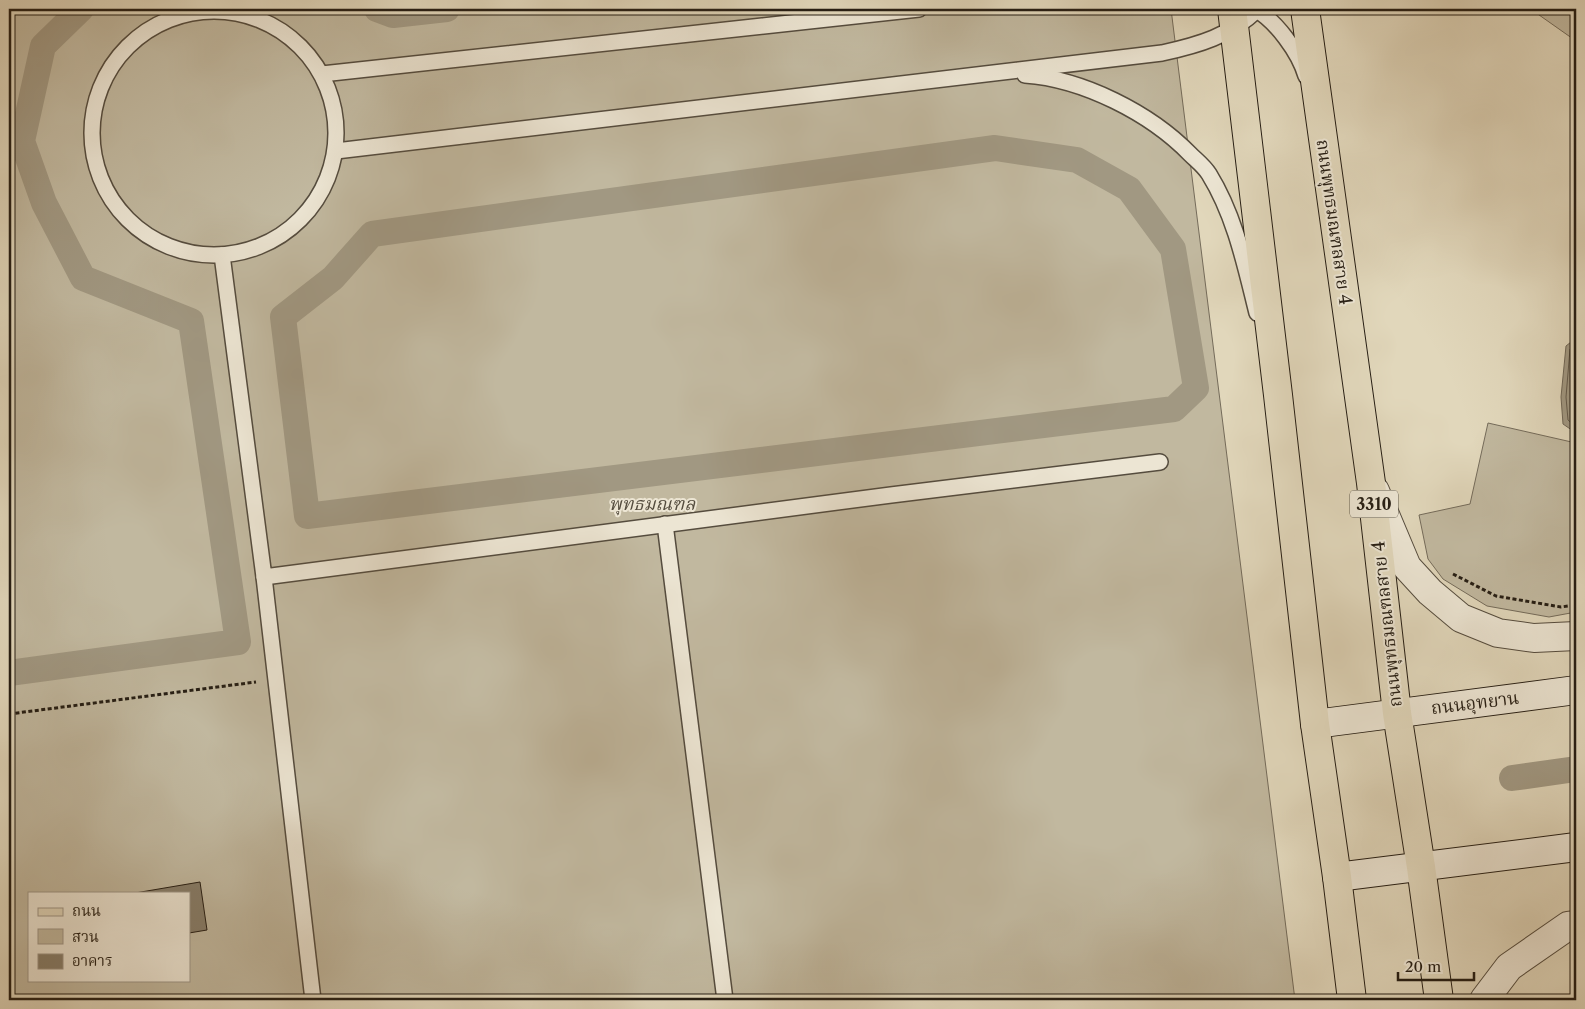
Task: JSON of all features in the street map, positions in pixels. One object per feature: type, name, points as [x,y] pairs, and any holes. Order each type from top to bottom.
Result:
[{"type":"main road","name":"ถนนพุทธมณฑลสาย 4","points":[[1305,9],[1371,483],[1397,713],[1439,1000]]},
{"type":"main road","points":[[1247,13],[1278,395],[1315,724],[1338,877],[1352,1000]]},
{"type":"main road","points":[[1371,483],[1407,567],[1430,592],[1461,618],[1498,632],[1534,638],[1576,636]]},
{"type":"main road","name":"ถนนอุทยาน","points":[[1315,724],[1576,690]]},
{"type":"main road","points":[[1338,877],[1576,847]]},
{"type":"main road","points":[[1484,1000],[1509,967],[1568,926],[1576,924]]},
{"type":"lane","points":[[322,74],[920,9]]},
{"type":"lane","points":[[237,10],[271,24],[300,45],[322,74],[335,111],[336,151],[326,183],[308,211],[284,233],[255,248],[222,255],[187,252],[154,240],[126,219],[105,191],[93,158],[91,123],[98,88],[116,58],[141,34],[171,13],[237,10]]},
{"type":"lane","points":[[336,151],[1162,53],[1199,45],[1226,33],[1247,13],[1278,27],[1303,66],[1321,127]]},
{"type":"lane","points":[[992,73],[1040,76],[1094,91],[1140,114],[1178,142],[1207,172],[1222,198],[1236,233],[1278,395]]},
{"type":"lane","points":[[222,255],[264,577],[313,1000]]},
{"type":"lane","points":[[264,577],[665,524],[1160,462]]},
{"type":"lane","points":[[665,524],[725,1000]]},
{"type":"path","points":[[1451,573],[1496,596],[1561,607],[1576,604]]},
{"type":"path","points":[[9,714],[276,680]]},
{"type":"green space","name":"พุทธมณฑล","points":[[9,9],[1171,9],[1295,1000],[9,1000]]},
{"type":"green space","points":[[1576,9],[1576,41],[1532,10]]},
{"type":"green space","points":[[1488,423],[1576,443],[1576,612],[1549,617],[1487,606],[1443,579],[1428,559],[1419,515],[1470,504]]},
{"type":"water","points":[[1576,338],[1576,433],[1563,424],[1561,397],[1566,346]]},
{"type":"building","points":[[200,882],[207,930],[190,933],[190,892],[141,892]]},
{"type":"waterway","points":[[9,673],[238,642],[191,321],[83,278],[44,203],[22,141],[43,46],[81,9]]},
{"type":"waterway","points":[[377,9],[393,15],[447,9]]},
{"type":"waterway","points":[[995,148],[1077,160],[1129,189],[1173,249],[1196,388],[1174,409],[307,516],[283,317],[333,278],[372,234],[995,148]]},
{"type":"waterway","points":[[1512,778],[1576,769]]}]
